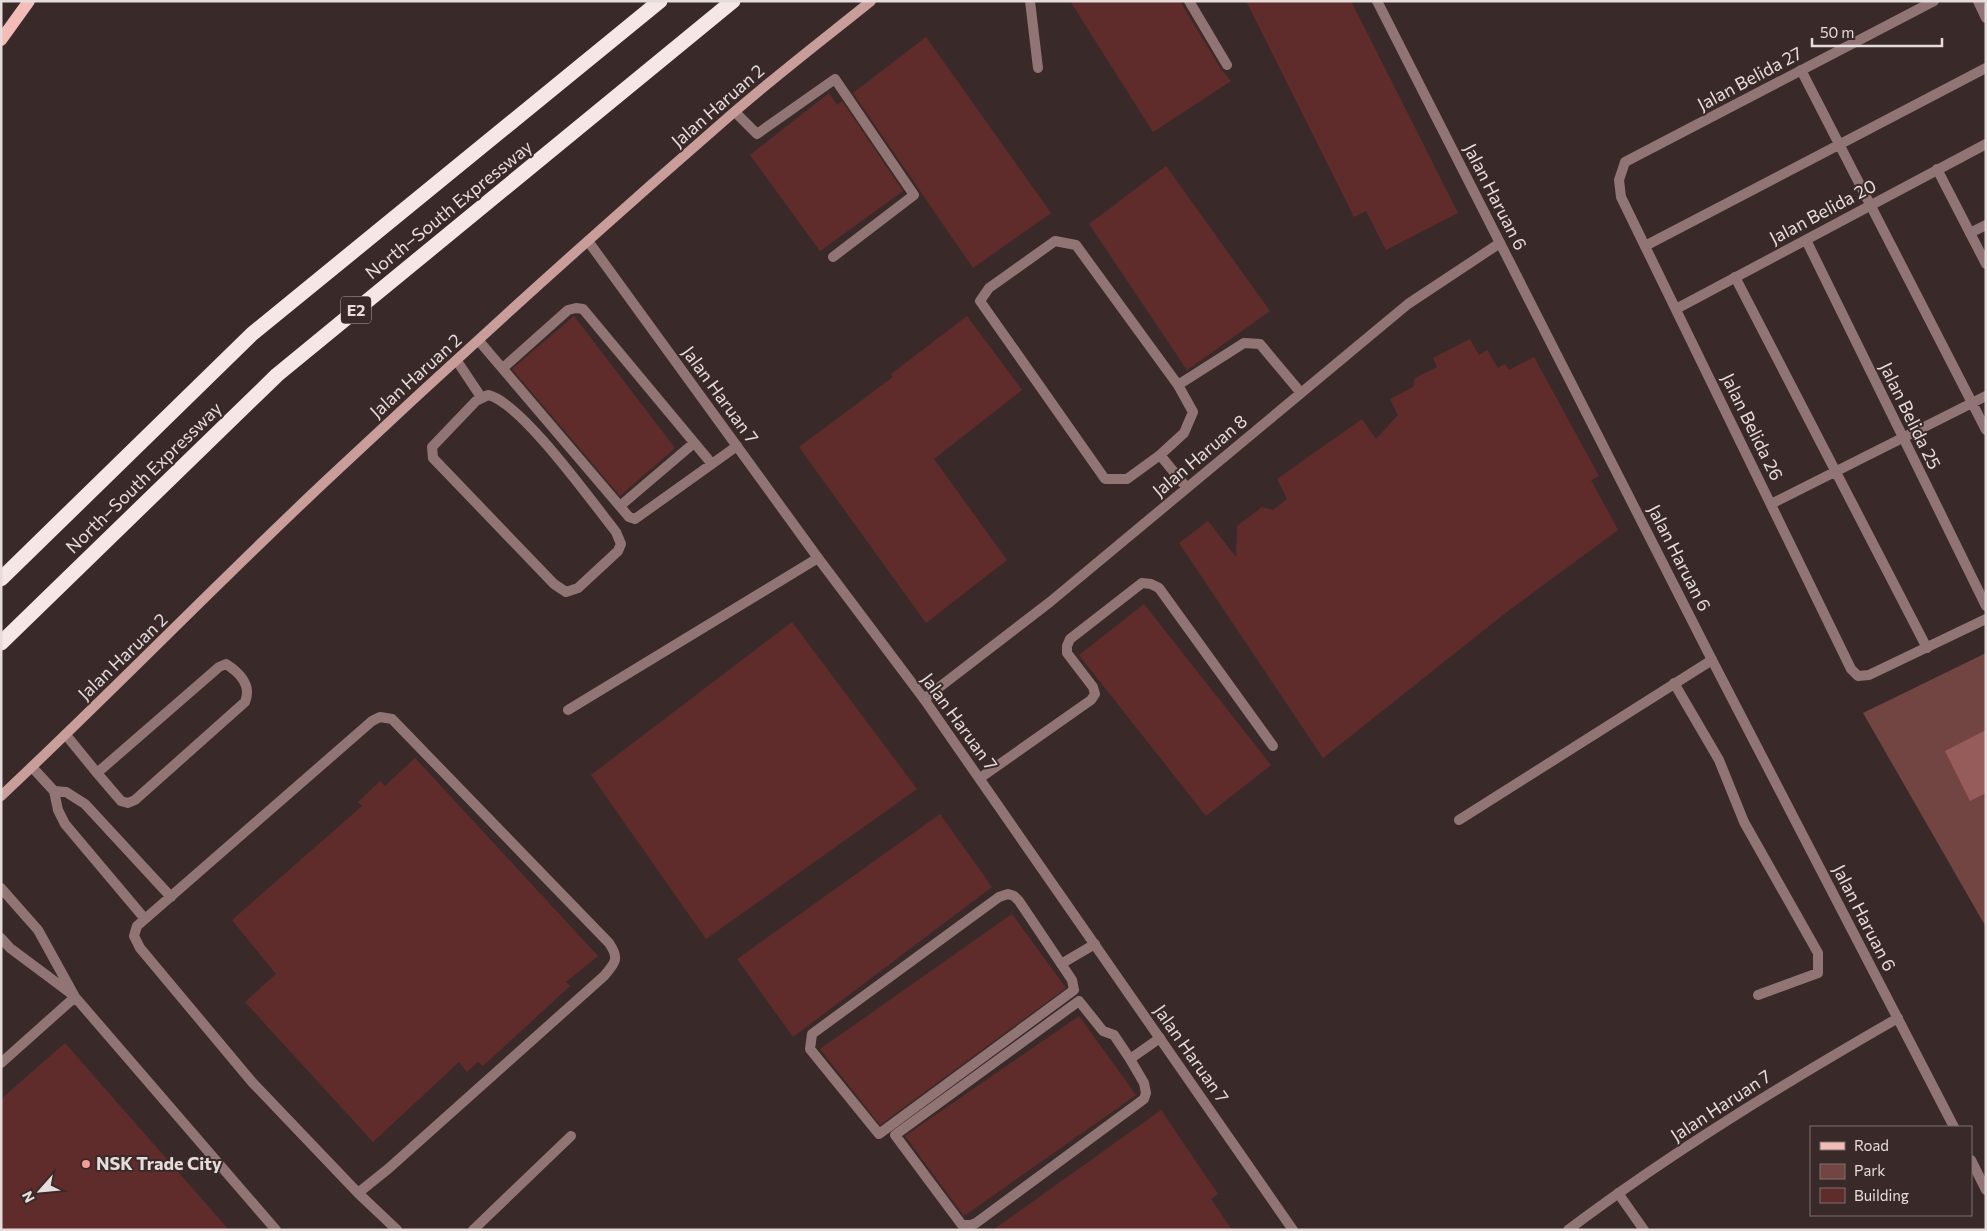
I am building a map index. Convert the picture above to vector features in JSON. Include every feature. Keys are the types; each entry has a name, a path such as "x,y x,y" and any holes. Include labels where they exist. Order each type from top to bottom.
{"highway":[{"name":"North–South Expressway","path":"1,580 252,334 660,1"},
{"name":"North–South Expressway","path":"1,643 277,375 733,1"}],"main road":[{"path":"1,40 29,1"},
{"name":"Jalan Haruan 2","path":"1,796 66,735 327,479 588,241 735,112 871,1"}],"street":[{"path":"1030,1 1038,68"},
{"path":"1188,1 1227,64"},
{"name":"Jalan Haruan 6","path":"1377,1 1712,660 1953,1126"},
{"name":"Jalan Belida 27","path":"1619,180 1625,162 1934,1"},
{"path":"1978,1 1986,18"},
{"path":"1645,246 1986,68"},
{"path":"1801,70 1986,430"},
{"path":"735,112 757,134 836,79 914,195 833,257"},
{"name":"Jalan Belida 20","path":"1676,309 1986,144"},
{"path":"1937,170 1986,264"},
{"name":"Jalan Belida 26","path":"1619,180 1621,197 1851,669 1858,676 1869,675 1927,648"},
{"path":"1970,233 1986,225"},
{"name":"Jalan Belida 25","path":"1806,240 1986,606"},
{"name":"Jalan Haruan 7","path":"588,241 818,558 924,699 1293,1230"},
{"path":"1055,241 1076,245 1178,385 1193,412 1184,433 1160,455 1127,479 1106,479 980,301 990,288 1055,241"},
{"name":"Jalan Haruan 8","path":"924,699 1050,602 1408,304 1500,243"},
{"path":"1735,277 1927,648 1986,619"},
{"path":"502,368 568,310 583,308 712,464"},
{"path":"479,341 629,518 635,519 737,446"},
{"path":"1178,385 1244,343 1260,344 1302,393"},
{"path":"457,361 481,397"},
{"path":"495,396 528,422 616,532 621,544 618,552 578,588 566,592 554,584 433,458 432,447 481,397 495,396"},
{"path":"1771,504 1986,396"},
{"path":"620,506 694,443"},
{"path":"1160,455 1187,488"},
{"path":"568,710 818,558"},
{"path":"980,778 1092,700 1095,694 1093,687 1067,653 1066,646 1070,639 1142,583 1151,584 1159,588 1272,746"},
{"path":"1459,820 1712,660"},
{"path":"66,735 97,773 121,801 128,802 135,800 245,702 248,694 247,685 226,664 218,667 97,773"},
{"path":"1674,683 1719,760 1744,822 1818,953 1818,973 1758,995"},
{"path":"358,1193 388,1169 604,976 614,964 614,951 609,943 392,720 386,717 380,717 372,721 137,926 134,936 140,948 252,1082 358,1193 397,1230"},
{"path":"32,767 54,791 58,810 64,824 145,919"},
{"path":"54,791 66,792 85,804 171,896"},
{"path":"1,888 38,930 76,997 276,1230"},
{"path":"1008,894 1014,896 1019,901 1061,964 1072,980 1074,990 879,1134 810,1049 812,1034 818,1029 999,896 1008,894"},
{"path":"1,938 10,948 76,997"},
{"path":"1061,964 1095,944"},
{"path":"1,1064 76,997"},
{"path":"1079,1001 1103,1031 1114,1035 1130,1059 1144,1083 1146,1093 1141,1103 971,1225 960,1223 895,1135 1079,1001"},
{"name":"Jalan Haruan 7","path":"1568,1230 1618,1193 1784,1084 1898,1018"},
{"path":"1130,1059 1160,1038"},
{"path":"473,1230 571,1136"},
{"path":"1972,1162 1986,1190"},
{"path":"1618,1193 1644,1230"}],"green space":[{"path":"1986,653 1986,927 1863,713"}],"shaded area":[{"path":"1986,730 1986,793 1970,801 1945,751"}],"building":[{"path":"1070,1 1180,1 1221,69 1231,81 1153,132"},
{"path":"1246,1 1351,1 1458,213 1386,250 1366,211 1354,217"},
{"path":"926,37 1051,213 973,268 853,93"},
{"path":"829,93 837,105 842,101 903,191 820,251 750,155"},
{"path":"1166,166 1270,311 1187,370 1089,224"},
{"path":"574,316 675,448 620,496 512,369"},
{"path":"967,316 1022,390 934,459 1007,560 926,623 799,447 893,377 891,374"},
{"path":"1470,339 1479,355 1487,350 1498,368 1505,364 1509,370 1534,357 1599,476 1591,480 1618,530 1508,611 1323,758 1179,543 1208,521 1236,557 1237,526 1262,507 1273,510 1287,499 1277,479 1362,419 1376,439 1398,415 1390,399 1413,387 1415,378 1437,367 1433,358"},
{"path":"1144,604 1271,765 1206,816 1079,655"},
{"path":"792,622 917,789 706,939 591,775"},
{"path":"415,758 598,956 566,982 570,986 483,1066 478,1062 467,1072 459,1062 373,1142 245,1002 276,974 232,920 362,806 358,802 380,781 385,786"},
{"path":"940,814 992,887 793,1037 737,959"},
{"path":"1012,914 1066,988 880,1125 820,1049"},
{"path":"1079,1016 1136,1095 964,1216 905,1136"},
{"name":"NSK Trade City","path":"65,1043 229,1230 1,1230 1,1099"},
{"path":"1161,1110 1218,1194 1211,1199 1232,1230 993,1230"}],"place":[{"name":"NSK Trade City","path":"86,1164"}]}
